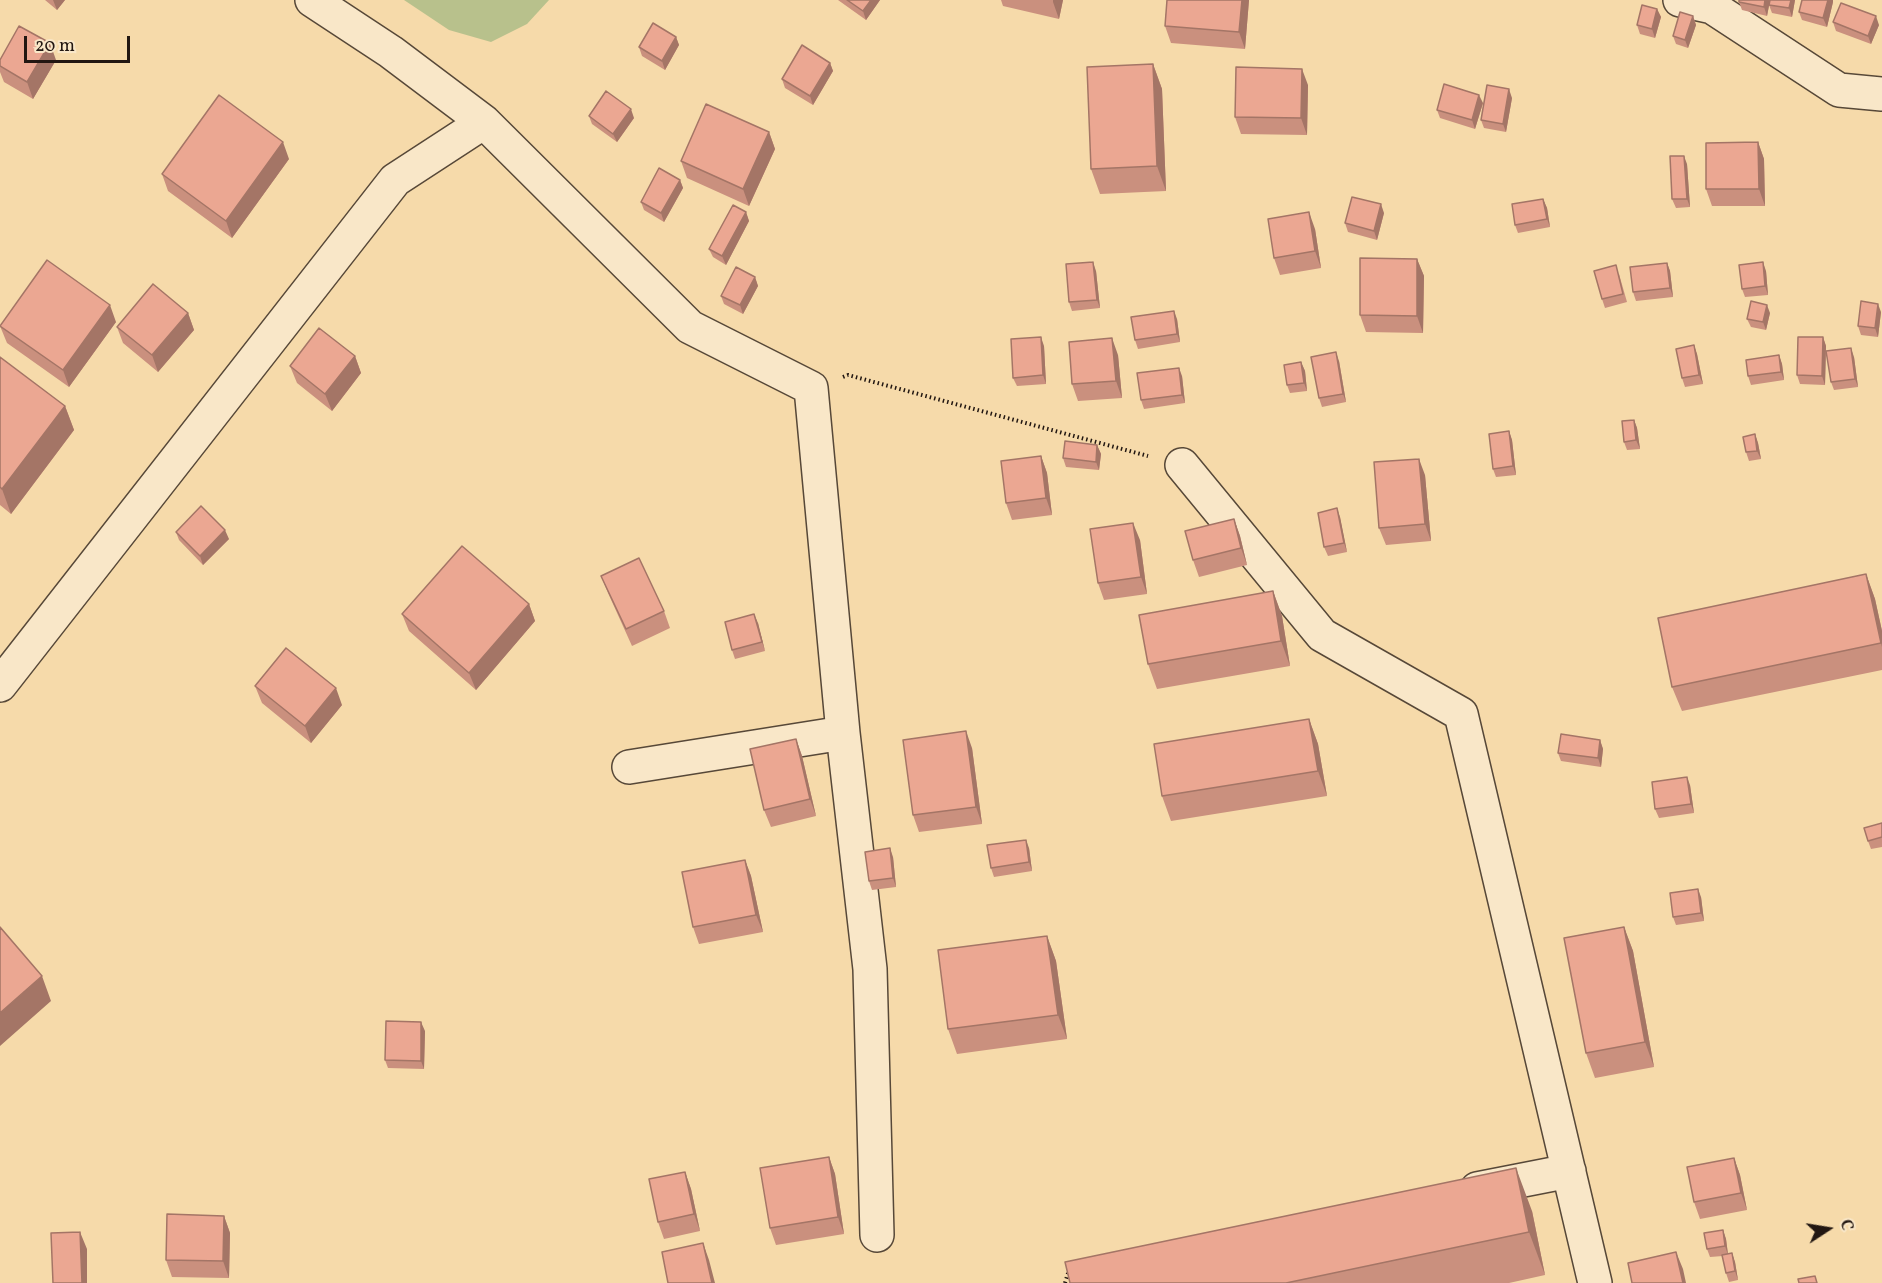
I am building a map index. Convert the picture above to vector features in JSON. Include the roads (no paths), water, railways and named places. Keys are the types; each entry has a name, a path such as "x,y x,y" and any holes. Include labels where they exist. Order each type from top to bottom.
{"street":[{"path":"312,0 391,52 484,122 690,327 811,388 843,733 870,969 877,1235"},
{"path":"1680,0 1712,7 1839,90 1882,94"},
{"path":"0,685 395,180 484,122"},
{"path":"1182,465 1322,635 1461,714 1595,1283"},
{"path":"629,766 843,733"},
{"path":"1453,1194 1569,1171"}]}
